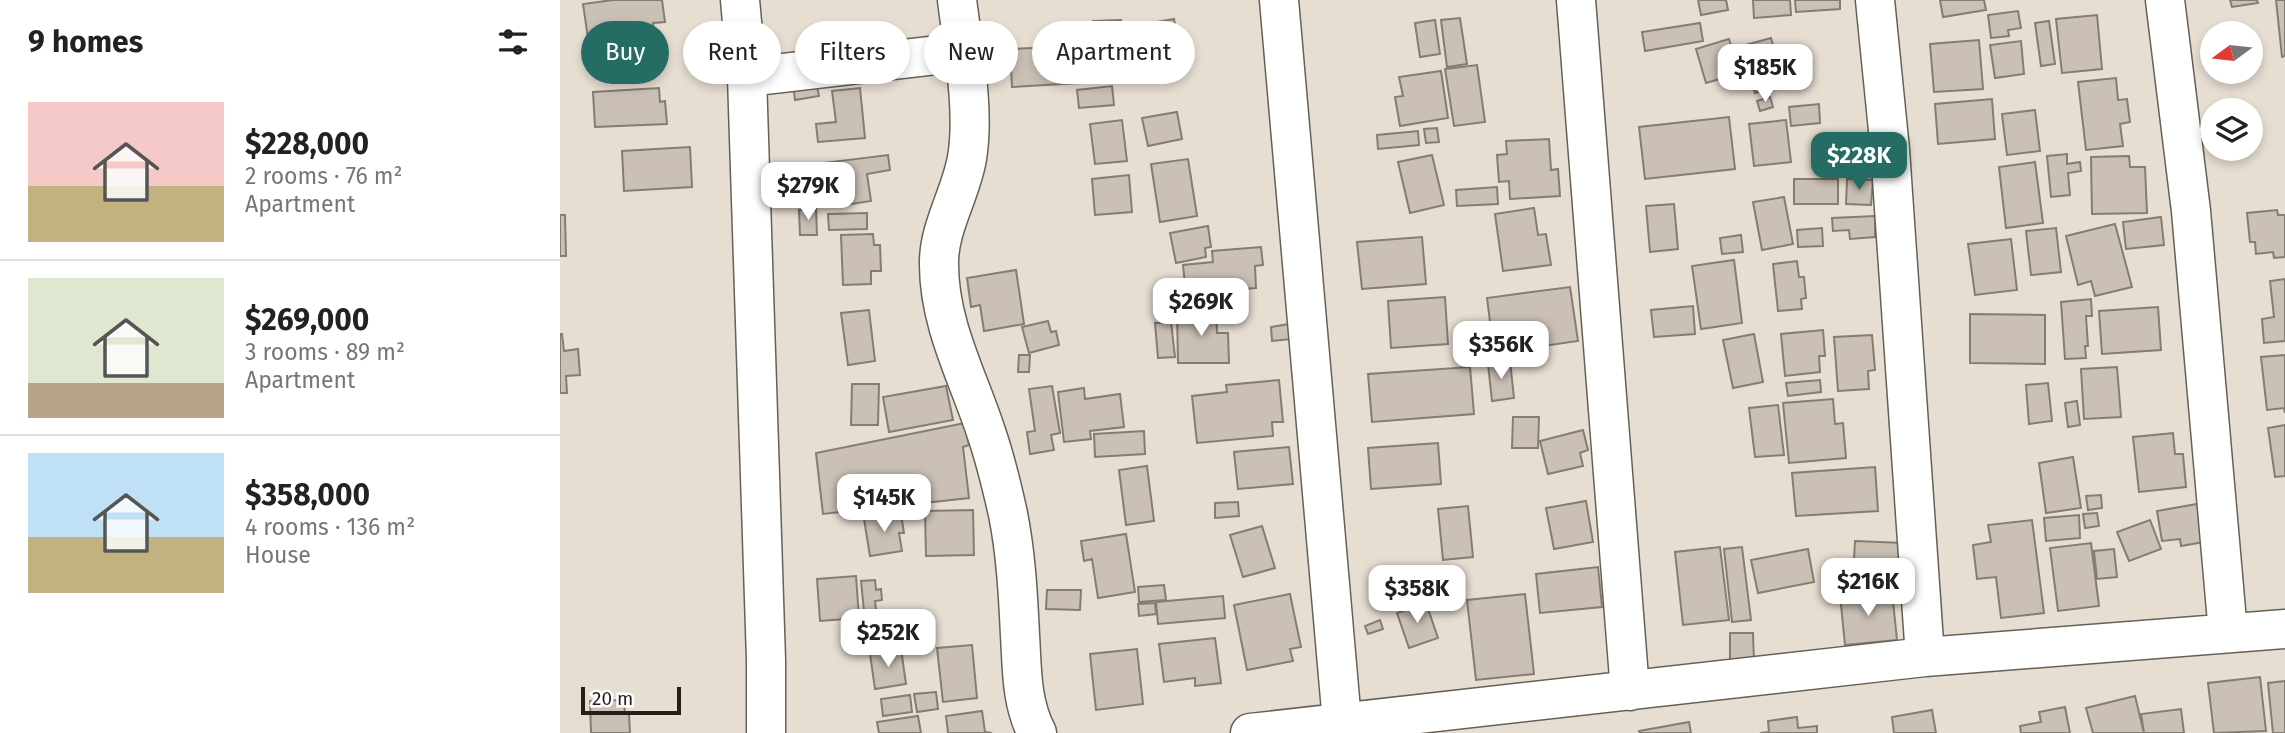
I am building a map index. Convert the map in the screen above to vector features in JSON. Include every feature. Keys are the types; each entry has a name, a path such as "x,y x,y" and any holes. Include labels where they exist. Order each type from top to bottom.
{"street":[{"path":"740,0 742,21"},
{"path":"957,0 959,21"},
{"path":"1279,0 1342,722"},
{"path":"1576,0 1630,691"},
{"path":"1874,0 1890,149 1925,657"},
{"path":"2165,0 2191,211 2228,632"},
{"path":"781,73 924,57"},
{"path":"747,84 766,647 765,733"},
{"path":"966,84 968,157 944,233 939,262 940,296 949,330 987,435 1007,513 1016,566 1023,684 1029,717 1037,733"},
{"path":"1250,733 1925,657 2285,629"}],"building":[{"path":"613,0 662,0 665,21 585,21 583,4"},
{"path":"1698,0 1726,0 1728,10 1701,15"},
{"path":"1753,0 1790,0 1791,15 1754,18"},
{"path":"1795,0 1840,0 1840,9 1796,12"},
{"path":"1940,0 1984,0 1986,10 1943,17"},
{"path":"2230,0 2257,0 2258,3 2232,7"},
{"path":"2276,0 2285,0 2285,56 2282,57"},
{"path":"2018,11 2021,28 2008,30 2009,36 1991,38 1988,15"},
{"path":"2097,15 2102,69 2062,73 2056,19"},
{"path":"1460,18 1467,64 1447,67 1441,20"},
{"path":"1435,20 1440,54 1420,57 1415,23"},
{"path":"2049,21 2055,64 2041,66 2035,23"},
{"path":"1700,23 1703,41 1645,51 1642,32"},
{"path":"1771,38 1784,85 1755,93 1742,46"},
{"path":"1729,39 1740,73 1706,83 1696,49"},
{"path":"1979,40 1983,89 1934,92 1930,44"},
{"path":"2021,41 2024,74 1995,78 1990,45"},
{"path":"1032,48 1032,84 1062,84 1012,87 1012,84 1018,84 1018,49"},
{"path":"1477,65 1485,122 1454,126 1445,69"},
{"path":"1441,71 1448,118 1400,126 1395,97 1403,96 1399,77"},
{"path":"2116,78 2118,100 2127,99 2130,122 2120,124 2123,146 2086,150 2078,82"},
{"path":"793,84 817,84 819,96 795,100"},
{"path":"1112,86 1114,105 1079,108 1077,90"},
{"path":"659,88 660,102 665,101 667,124 595,127 593,92"},
{"path":"860,88 865,138 818,142 816,124 836,122 832,91"},
{"path":"1770,97 1773,107 1760,111 1757,101"},
{"path":"1992,99 1995,139 1938,144 1935,104"},
{"path":"1819,104 1820,123 1791,126 1789,107"},
{"path":"2035,110 2040,151 2007,155 2002,114"},
{"path":"1177,112 1182,139 1148,146 1142,118"},
{"path":"1729,117 1735,169 1645,179 1639,127"},
{"path":"1122,120 1127,161 1095,164 1090,124"},
{"path":"1786,120 1791,162 1754,166 1749,124"},
{"path":"1437,128 1439,142 1426,143 1424,129"},
{"path":"1418,131 1419,145 1378,149 1377,135"},
{"path":"1549,139 1551,170 1558,169 1560,196 1510,199 1509,181 1499,182 1497,155 1507,154 1506,141"},
{"path":"690,147 692,187 624,191 622,151"},
{"path":"2067,154 2067,164 2080,162 2081,171 2068,173 2070,195 2051,197 2047,156"},
{"path":"888,155 890,170 867,174 871,201 838,206 836,190 819,192 815,164"},
{"path":"1432,155 1444,205 1410,213 1398,162"},
{"path":"2129,156 2130,167 2145,167 2147,213 2092,214 2091,157"},
{"path":"1188,159 1197,216 1160,222 1151,164"},
{"path":"2035,162 2043,223 2006,228 1999,167"},
{"path":"1129,175 1132,212 1095,215 1092,179"},
{"path":"1794,179 1838,179 1838,204 1794,204"},
{"path":"1847,179 1873,180 1871,205 1846,204"},
{"path":"1497,187 1498,204 1457,206 1456,190"},
{"path":"1784,197 1793,244 1762,250 1753,202"},
{"path":"1674,204 1678,249 1650,252 1646,206"},
{"path":"1534,208 1538,235 1546,234 1551,265 1503,271 1495,214"},
{"path":"816,209 817,235 800,235 799,210"},
{"path":"2277,210 2278,215 2285,215 2285,257 2274,258 2273,252 2256,254 2255,242 2250,242 2247,213"},
{"path":"867,213 867,229 829,230 828,214"},
{"path":"560,215 565,215 566,256 560,256"},
{"path":"1875,216 1875,237 1850,239 1849,230 1833,231 1832,218"},
{"path":"2161,217 2164,245 2126,249 2123,222"},
{"path":"2115,224 2132,287 2095,296 2091,281 2078,285 2066,236"},
{"path":"1208,226 1211,247 1205,248 1206,257 1176,263 1170,233"},
{"path":"1822,228 1823,246 1798,247 1797,230"},
{"path":"2056,228 2061,272 2031,275 2026,231"},
{"path":"873,234 874,245 880,245 881,271 871,271 871,284 843,285 841,235"},
{"path":"1741,235 1743,252 1722,254 1720,238"},
{"path":"1422,237 1426,284 1362,289 1357,242"},
{"path":"2011,239 2017,290 1975,295 1968,244"},
{"path":"1261,247 1263,265 1255,266 1256,288 1186,294 1183,265 1213,262 1212,251"},
{"path":"1734,260 1742,323 1701,329 1692,266"},
{"path":"1797,261 1799,277 1804,277 1806,298 1801,299 1802,309 1778,311 1773,264"},
{"path":"1016,270 1024,324 984,331 980,305 971,307 967,278"},
{"path":"2285,279 2285,341 2264,343 2262,319 2274,317 2270,281"},
{"path":"1570,287 1578,341 1494,353 1487,298"},
{"path":"1445,297 1448,344 1391,348 1388,301"},
{"path":"2091,299 2092,316 2086,316 2086,358 2065,359 2061,302"},
{"path":"1693,306 1695,334 1654,337 1651,310"},
{"path":"2158,307 2161,350 2102,354 2099,311"},
{"path":"1216,309 1217,333 1228,333 1229,363 1178,363 1177,310"},
{"path":"869,310 875,361 848,365 841,313"},
{"path":"1970,314 2045,315 2045,364 1970,363"},
{"path":"1048,321 1051,332 1056,331 1059,345 1029,353 1022,327"},
{"path":"1171,322 1175,357 1158,358 1155,323"},
{"path":"1289,324 1291,339 1272,341 1271,327"},
{"path":"1823,330 1825,356 1819,356 1820,372 1785,376 1781,334"},
{"path":"560,334 564,351 578,349 580,375 566,376 567,393 560,393"},
{"path":"1754,334 1763,382 1733,388 1723,340"},
{"path":"1872,335 1875,370 1868,371 1869,389 1838,391 1834,337"},
{"path":"1019,355 1030,355 1029,372 1018,372"},
{"path":"2285,355 2285,413 2284,408 2267,410 2261,357"},
{"path":"1510,361 1514,398 1492,401 1488,364"},
{"path":"1470,367 1474,414 1372,422 1368,374"},
{"path":"2117,367 2121,417 2084,419 2081,369"},
{"path":"1279,380 1283,422 1272,422 1273,436 1197,443 1192,396 1227,392 1226,385"},
{"path":"1820,380 1821,392 1788,396 1786,383"},
{"path":"2048,383 2052,421 2029,424 2026,385"},
{"path":"852,384 879,384 878,425 851,425"},
{"path":"946,386 953,420 889,432 883,397"},
{"path":"1052,386 1060,433 1051,435 1054,450 1030,454 1027,432 1035,431 1029,389"},
{"path":"1084,388 1085,399 1120,394 1124,427 1090,431 1091,439 1064,442 1058,392"},
{"path":"1833,399 1835,424 1843,423 1846,458 1789,463 1783,403"},
{"path":"2077,401 2080,425 2068,427 2065,403"},
{"path":"1778,405 1784,455 1755,457 1749,408"},
{"path":"1513,417 1539,417 1538,448 1512,448"},
{"path":"965,423 969,445 963,447 969,498 823,514 816,453"},
{"path":"2285,425 2285,476 2275,477 2268,428"},
{"path":"1583,430 1588,450 1580,453 1583,466 1548,474 1540,441"},
{"path":"1144,431 1145,454 1095,457 1094,434"},
{"path":"2173,433 2175,454 2183,454 2186,487 2139,492 2133,437"},
{"path":"1438,443 1441,484 1371,489 1368,448"},
{"path":"1289,447 1293,484 1238,489 1234,452"},
{"path":"2073,457 2081,508 2046,513 2039,463"},
{"path":"1147,466 1154,521 1126,525 1119,470"},
{"path":"1875,467 1878,511 1796,516 1792,473"},
{"path":"2101,495 2102,508 2088,510 2086,496"},
{"path":"1586,501 1593,542 1554,549 1546,508"},
{"path":"1238,502 1239,516 1215,518 1215,503"},
{"path":"2197,504 2204,542 2181,546 2180,539 2162,541 2157,511"},
{"path":"1468,506 1473,557 1443,560 1438,509"},
{"path":"973,510 974,555 926,556 925,511"},
{"path":"2097,513 2099,526 2085,528 2083,514"},
{"path":"901,514 904,533 899,533 902,551 870,556 864,519"},
{"path":"2079,515 2080,538 2046,541 2044,518"},
{"path":"2032,520 2044,613 2001,618 1996,577 1977,579 1973,545 1991,542 1988,525"},
{"path":"2150,520 2161,549 2129,561 2117,532"},
{"path":"1262,526 1275,568 1243,577 1230,535"},
{"path":"1126,534 1135,592 1098,598 1092,559 1084,561 1081,541"},
{"path":"1855,541 1903,543 1902,579 1853,578"},
{"path":"2091,543 2099,606 2058,611 2050,548"},
{"path":"1720,547 1729,620 1683,625 1675,552"},
{"path":"1742,547 1751,620 1732,622 1724,549"},
{"path":"1808,549 1814,582 1758,593 1751,560"},
{"path":"2114,549 2117,577 2097,579 2094,551"},
{"path":"1598,567 1602,607 1540,613 1536,574"},
{"path":"856,576 859,618 820,621 817,579"},
{"path":"875,580 876,590 881,589 882,600 875,601 876,610 864,611 861,581"},
{"path":"1164,585 1166,600 1139,602 1138,587"},
{"path":"1047,590 1081,590 1080,610 1046,609"},
{"path":"1892,591 1897,640 1845,645 1840,595"},
{"path":"1290,594 1301,647 1290,649 1293,661 1247,670 1234,605"},
{"path":"1525,594 1534,674 1476,680 1467,600"},
{"path":"1223,596 1225,618 1158,624 1156,602"},
{"path":"1155,603 1156,614 1139,616 1138,604"},
{"path":"1426,603 1438,638 1409,648 1397,613"},
{"path":"1380,620 1383,629 1368,634 1365,626"},
{"path":"1730,633 1753,633 1754,663 1730,664"},
{"path":"1215,638 1221,683 1195,686 1195,678 1164,682 1159,644"},
{"path":"972,645 977,698 943,702 937,648"},
{"path":"901,649 906,684 875,689 870,654"},
{"path":"1137,649 1143,704 1096,710 1090,654"},
{"path":"2260,677 2266,731 2214,733 2208,683"},
{"path":"2285,681 2285,733 2273,733 2268,683"},
{"path":"936,692 938,709 917,712 914,694"},
{"path":"910,695 912,712 883,716 881,699"},
{"path":"2135,696 2144,733 2093,733 2086,708"},
{"path":"624,700 625,714 629,714 630,733 591,733 590,701"},
{"path":"2065,707 2070,733 2021,733 2020,726 2041,722 2039,712"},
{"path":"2181,709 2184,733 2144,733 2141,714"},
{"path":"1932,710 1936,733 1894,733 1892,717"},
{"path":"982,711 985,732 992,733 948,733 946,716"},
{"path":"918,716 921,733 879,733 877,722"},
{"path":"1797,717 1798,728 1817,726 1817,733 1760,733 1769,732 1768,721"},
{"path":"1689,722 1691,733 1639,731"}]}
